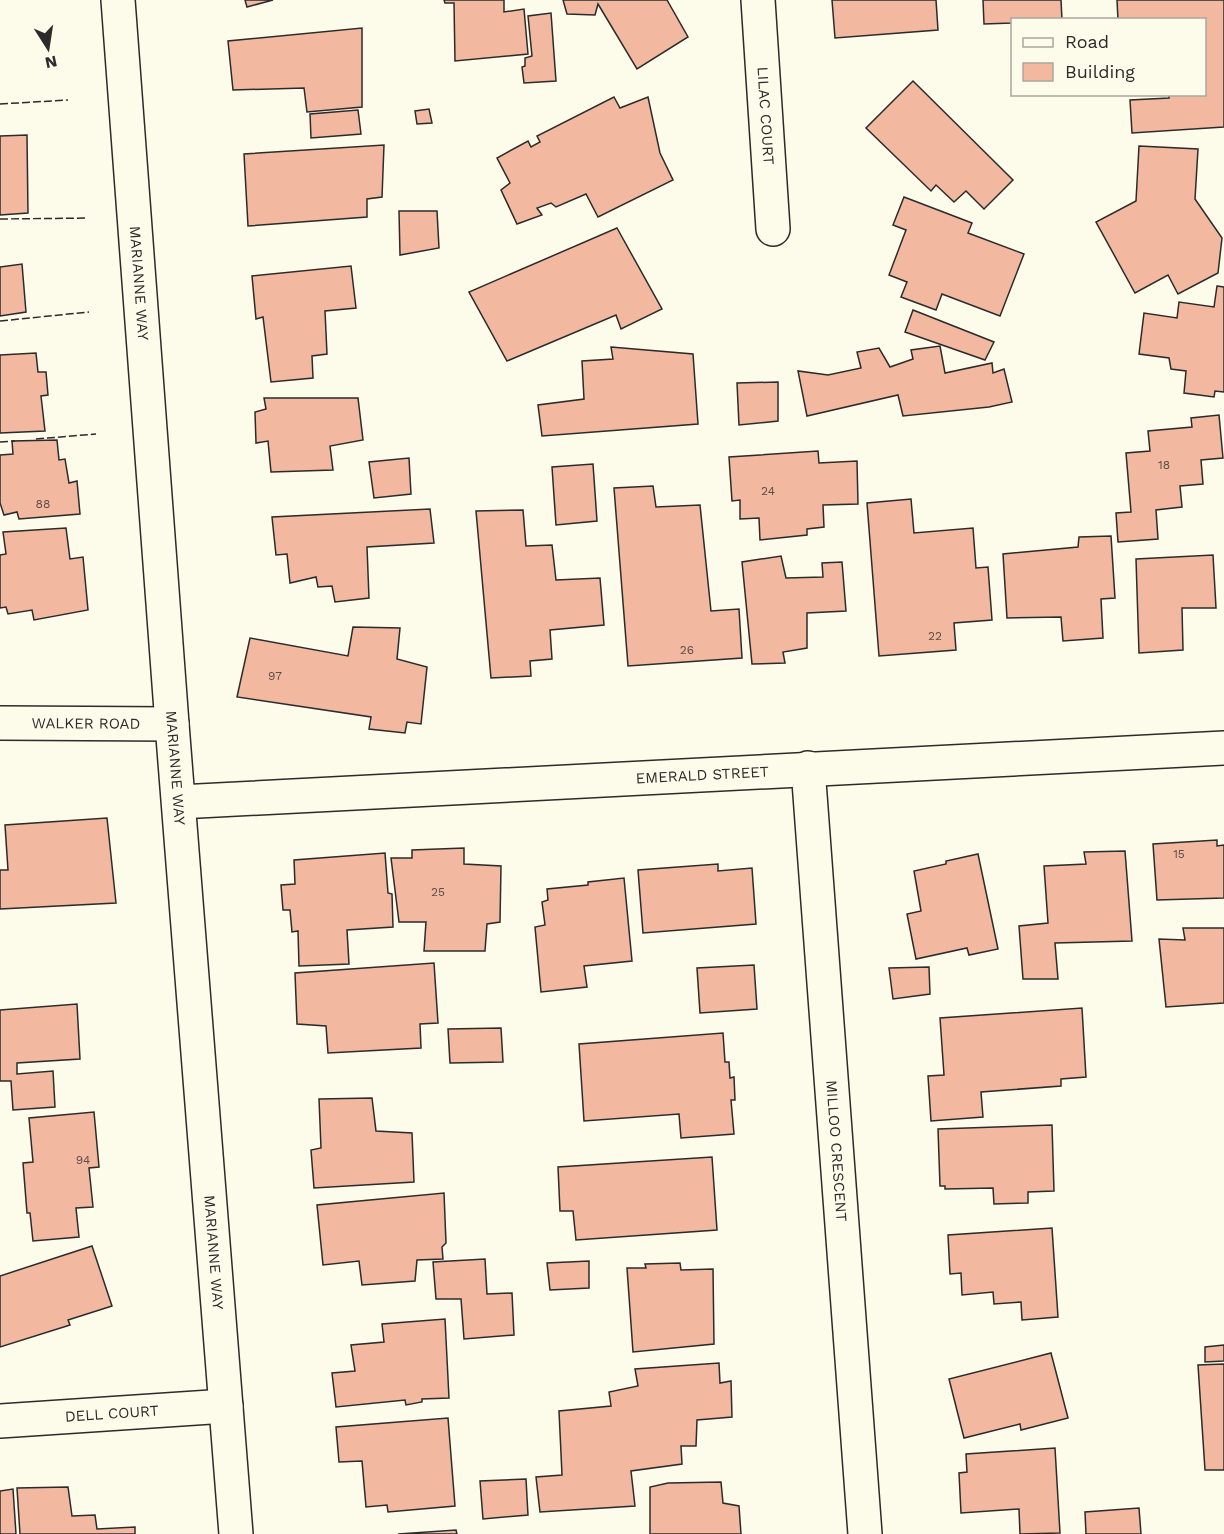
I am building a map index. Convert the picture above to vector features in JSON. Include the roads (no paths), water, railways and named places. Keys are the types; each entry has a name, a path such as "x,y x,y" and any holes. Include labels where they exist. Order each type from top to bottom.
{"street":[{"name":"MARIANNE WAY","path":"118,0 236,1534"},
{"name":"LILAC COURT","path":"758,0 773,229"},
{"name":"WALKER ROAD","path":"0,723 172,724"},
{"name":"EMERALD STREET","path":"179,802 1224,748"},
{"name":"MILLOO CRESCENT","path":"808,768 865,1534"},
{"name":"DELL COURT","path":"0,1421 226,1406"}]}
